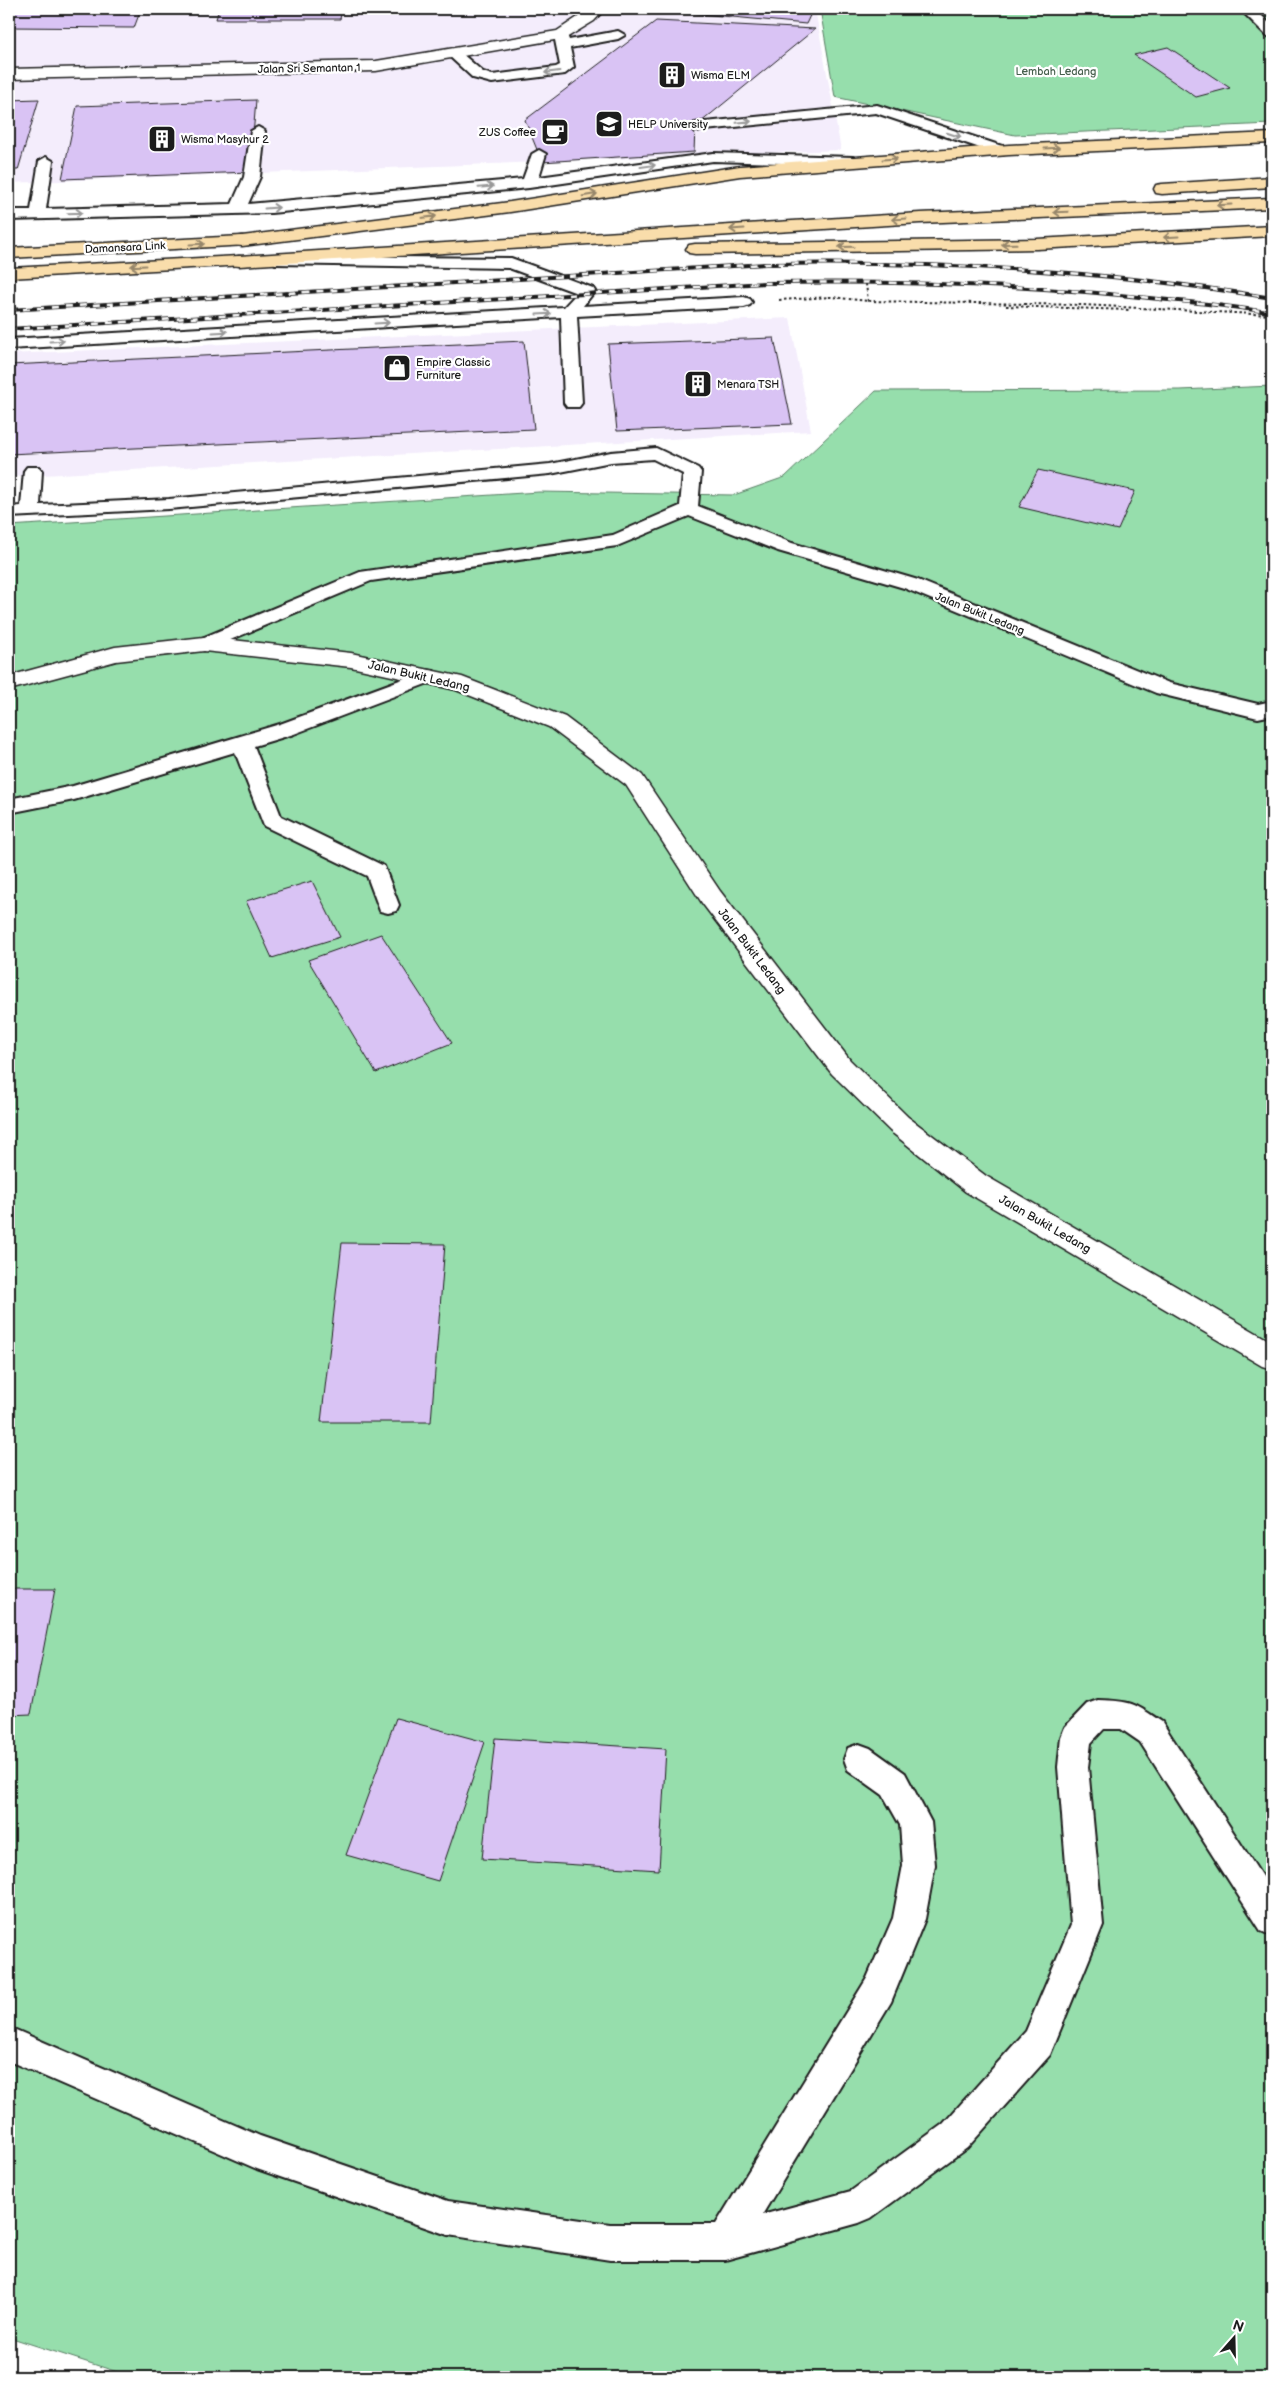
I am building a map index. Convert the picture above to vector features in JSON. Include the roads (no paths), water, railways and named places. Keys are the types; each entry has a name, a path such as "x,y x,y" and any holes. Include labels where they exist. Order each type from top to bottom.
{"main road":[{"path":"242,241 510,207 740,171 1003,151 1272,138"},
{"path":"1148,190 1272,182"},
{"path":"766,211 1001,198"},
{"path":"239,261 920,218 1272,203"},
{"path":"242,241 479,228"},
{"path":"239,261 569,251 1037,244 1272,231"},
{"name":"Damansara Link","path":"9,253 242,241"},
{"name":"Damansara Link","path":"9,273 239,261"}],"street":[{"name":"Jalan Sri Semantan 1","path":"9,74 376,66 562,41 598,9"},
{"name":"Jalan Bukit Ledang","path":"9,683 115,654 204,644 351,660 427,676 462,684 557,722 634,780 711,897 842,1067 899,1124 976,1184 1272,1357"}],"lane":[{"path":"1247,9 1272,33"},
{"path":"455,55 478,75 492,79 564,69 567,67 562,41 618,35"},
{"path":"695,127 877,109 1003,151"},
{"path":"238,209 252,177 258,131"},
{"path":"529,183 539,154"},
{"path":"9,215 271,208 529,183 713,157 866,161"},
{"path":"38,214 46,160"},
{"path":"239,261 511,262 587,292 569,312 573,403"},
{"path":"9,344 744,302"},
{"path":"9,512 169,504 531,471 611,457 654,444 692,472 688,509"},
{"path":"30,511 33,471"},
{"name":"Jalan Bukit Ledang","path":"204,644 368,576 617,540 688,509 785,547 911,584 1163,688 1258,712 1272,708"},
{"path":"9,806 74,793 288,729 427,676"},
{"path":"242,743 272,821 376,871 388,905"},
{"path":"9,2044 257,2152 448,2218 610,2242 724,2242 859,2206 955,2136 1038,2043 1086,1924 1073,1767 1076,1737 1098,1714 1126,1715 1151,1732 1272,1920"},
{"path":"724,2242 879,1990 910,1919 919,1865 915,1822 894,1784 859,1759"}],"railway":[{"path":"9,310 766,264 830,263 1020,269 1146,280 1272,298"},
{"path":"9,329 765,283 913,283 1012,287 1110,294 1244,308 1272,313"}],"place":[{"name":"Wisma ELM","path":"672,75"},
{"name":"HELP University","path":"609,124"},
{"name":"ZUS Coffee","path":"555,132"},
{"name":"Wisma Masyhur 2","path":"162,139"},
{"name":"Empire Classic Furniture","path":"397,368"},
{"name":"Menara TSH","path":"698,384"}],"park label":[{"name":"Lembah Ledang","path":"1056,71"}]}
